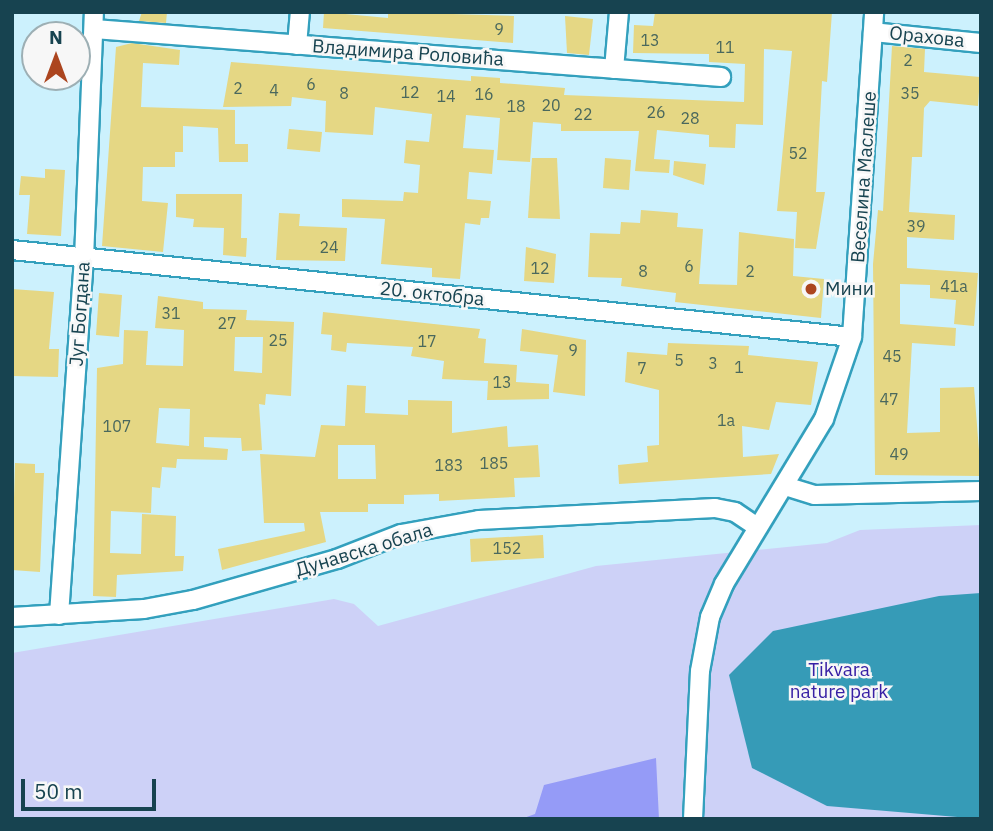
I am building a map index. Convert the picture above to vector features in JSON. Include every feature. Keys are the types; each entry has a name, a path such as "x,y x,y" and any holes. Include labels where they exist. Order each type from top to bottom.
{"street":[{"path":"298,45 300,12"},
{"path":"614,69 619,12"},
{"name":"Веселина Маслеше","path":"693,819 703,647 724,584 824,419 852,337 874,12"},
{"name":"Владимира Роловића","path":"94,21 298,45 722,77"},
{"name":"Југ Богдана","path":"59,615 84,259 94,21"},
{"name":"Орахова","path":"873,32 981,43"},
{"name":"20. октобра","path":"12,250 852,337"},
{"path":"785,486 815,495 981,491"},
{"name":"Дунавска обала","path":"12,617 59,615 193,600 337,559 401,534 479,520 715,508 735,512 757,527"}],"green space":[{"name":"Tikvara nature park","path":"981,525 981,819 12,819 12,653 334,599 354,604 378,626 596,566 827,543 860,530"}],"shaded area":[{"path":"981,593 981,819 827,806 752,768 729,675 773,631 939,596"},
{"path":"656,758 659,819 521,819 535,814 544,785"}],"building":[{"path":"142,12 167,12 166,23 139,21"},
{"path":"324,12 388,18 388,12 514,16 513,43 323,28"},
{"path":"655,12 832,12 827,82 822,81 816,192 825,192 816,249 795,248 797,212 777,211 792,51 764,49 763,125 736,124 735,148 709,147 709,135 657,130 654,159 670,160 669,173 635,171 639,131 561,131 561,124 533,122 530,162 497,160 500,118 466,115 463,148 494,150 492,174 469,172 467,199 491,201 489,218 481,218 480,225 465,223 460,279 432,277 432,268 381,264 385,219 342,217 342,199 403,201 404,192 418,193 420,165 404,163 406,140 429,142 432,114 375,107 373,135 325,132 326,101 292,97 291,106 223,107 231,62 471,81 471,76 500,78 500,83 565,88 564,95 744,102 745,64 709,62 709,54 633,53 634,25 653,26"},
{"path":"565,16 593,19 589,55 567,53"},
{"path":"132,43 180,50 179,65 143,63 141,107 235,110 235,144 248,144 248,162 219,162 218,128 183,126 183,152 175,152 175,167 143,167 142,201 168,203 163,252 102,246 116,47"},
{"path":"892,46 925,49 924,72 980,77 978,106 930,101 924,108 922,157 912,157 909,212 955,215 954,240 907,237 907,268 978,273 974,326 954,324 956,300 930,298 930,285 900,284 900,324 956,328 955,346 912,343 907,433 940,432 940,388 974,387 981,476 875,475 873,264 878,210 883,211"},
{"path":"289,129 322,132 320,152 287,149"},
{"path":"532,158 557,158 560,219 528,218"},
{"path":"605,158 631,160 629,190 603,188"},
{"path":"674,161 706,164 704,185 673,175"},
{"path":"45,169 65,170 61,236 27,234 30,195 19,195 21,176 45,178"},
{"path":"176,194 242,194 241,238 247,238 246,257 223,255 224,228 193,227 194,219 176,217"},
{"path":"641,210 678,213 677,227 703,229 699,284 737,285 739,232 794,239 793,276 824,279 821,318 675,302 676,293 621,286 622,278 588,277 590,233 620,234 621,222 640,223"},
{"path":"279,213 300,214 299,226 347,228 345,261 276,260"},
{"path":"526,247 556,254 554,283 524,281"},
{"path":"12,289 54,292 49,349 59,349 58,377 12,376"},
{"path":"99,293 122,295 119,337 96,335"},
{"path":"158,296 203,302 203,309 247,310 246,320 294,322 291,396 266,394 265,405 259,404 262,450 242,451 241,438 204,437 204,447 228,449 227,460 177,459 176,468 162,467 160,488 152,487 151,513 111,511 110,553 141,554 142,514 176,516 175,556 184,556 183,571 117,575 116,597 93,596 97,368 123,364 124,330 148,331 146,365 183,366 184,330 155,328","holes":["235,337 263,337 262,373 234,371","159,408 190,409 189,446 156,443"]},
{"path":"323,312 480,329 478,338 486,339 484,363 517,365 516,382 549,384 549,399 487,400 488,381 442,379 444,361 411,356 413,347 347,343 346,352 331,350 332,335 321,334"},
{"path":"522,329 586,340 585,396 553,392 558,355 520,351"},
{"path":"668,343 749,346 748,355 818,362 811,405 776,402 769,430 742,426 743,457 779,454 771,474 619,484 618,465 648,462 647,446 659,445 659,390 625,382 627,352 667,355"},
{"path":"347,385 366,386 365,413 408,415 408,400 452,401 452,433 507,426 508,447 538,445 540,477 514,478 515,497 439,501 439,494 404,495 404,504 368,504 368,512 320,512 326,542 222,570 218,549 305,531 304,523 264,523 260,454 315,457 321,425 345,426","holes":["338,445 375,445 376,479 338,479"]},
{"path":"15,463 35,464 35,473 44,473 40,572 12,570"},
{"path":"543,535 544,558 471,562 470,539"}],"place":[{"name":"Мини","path":"811,289"}]}
